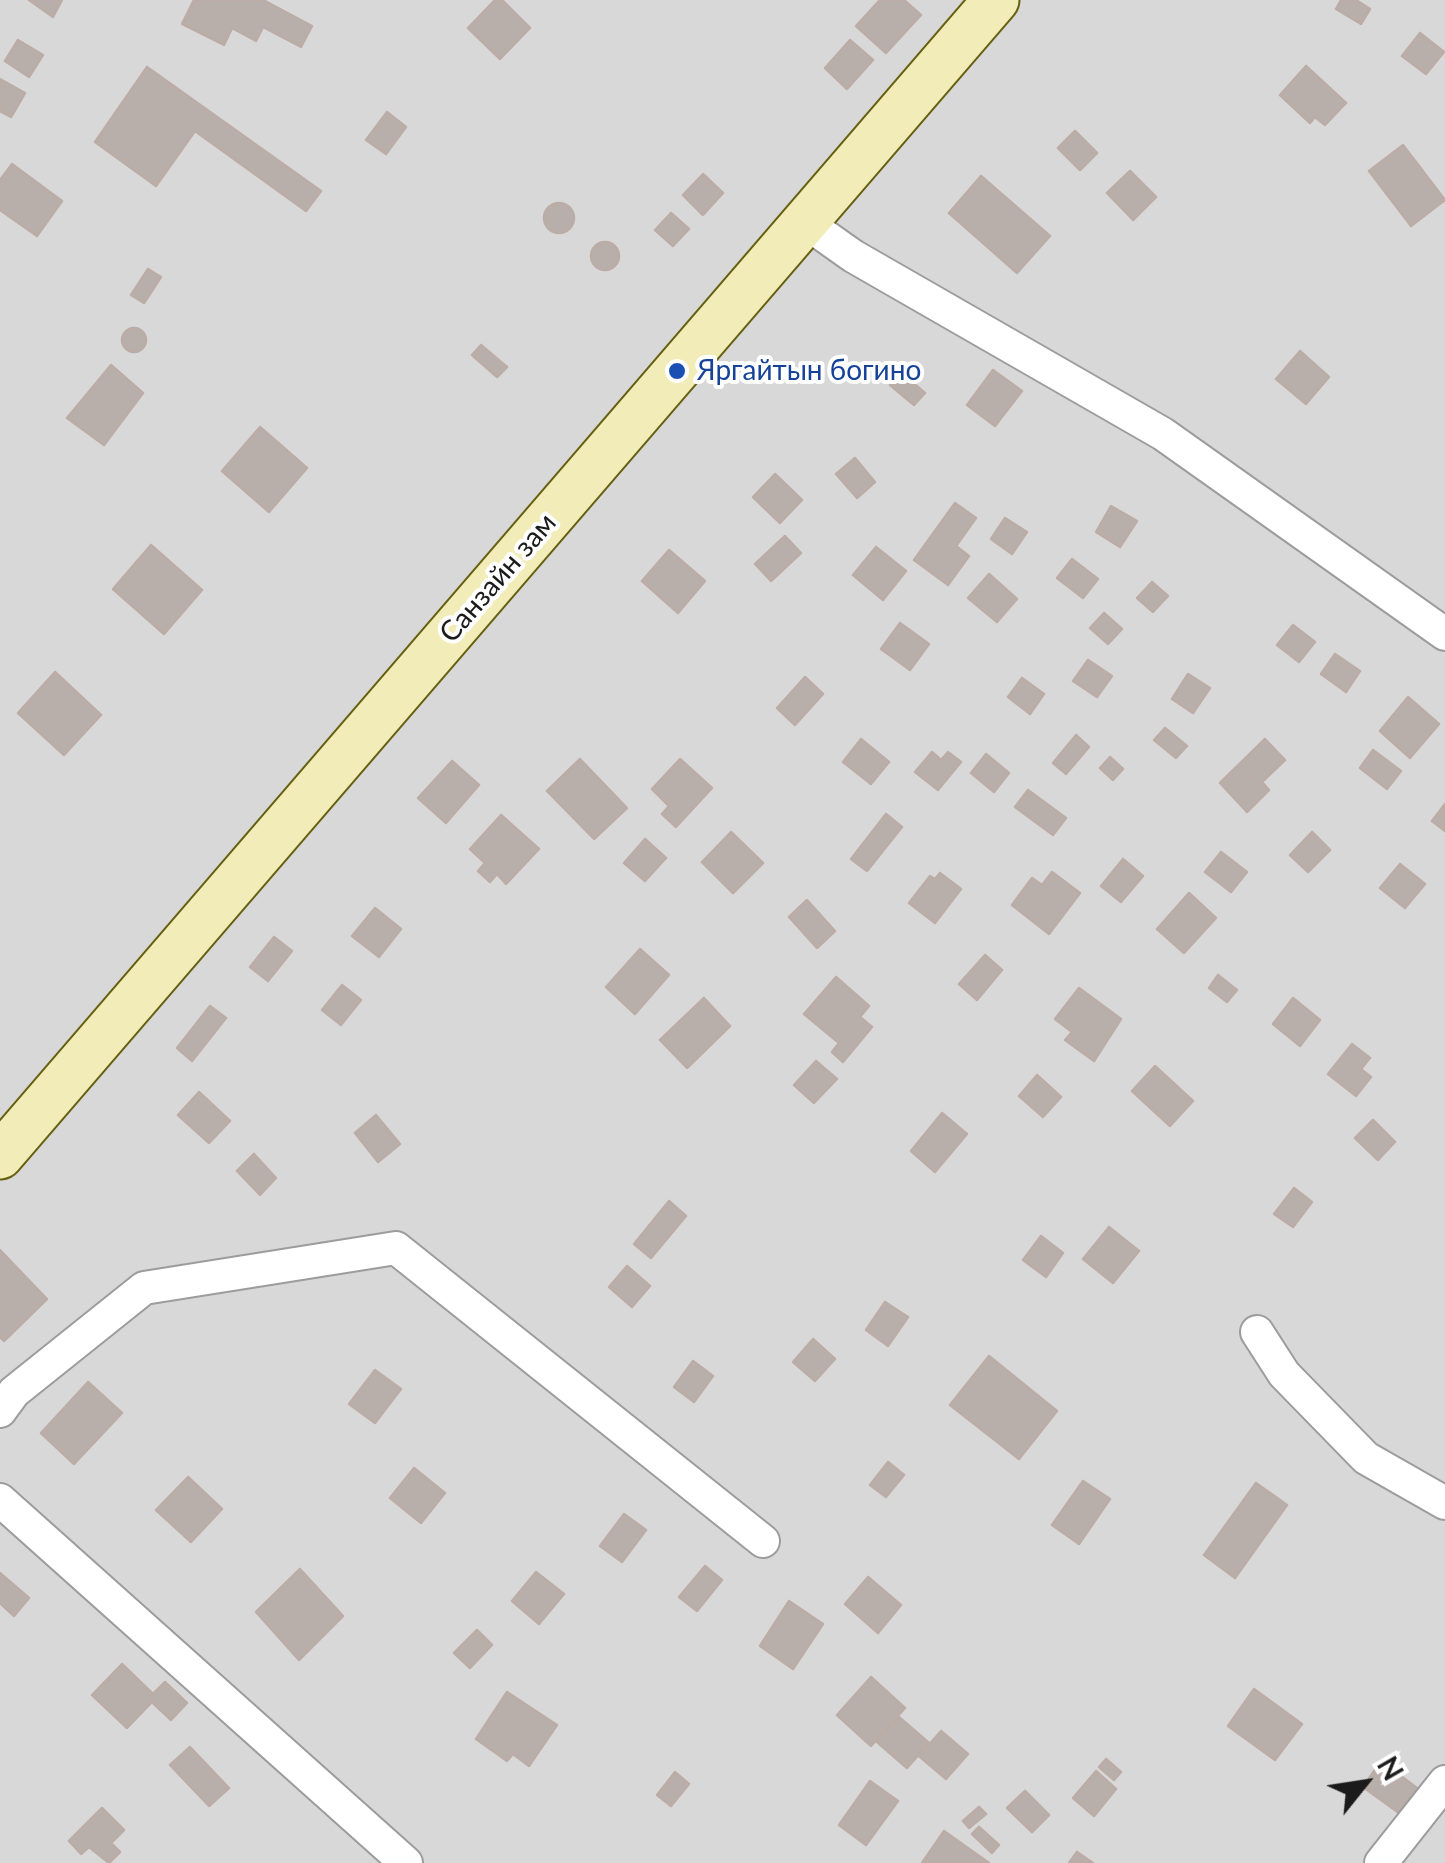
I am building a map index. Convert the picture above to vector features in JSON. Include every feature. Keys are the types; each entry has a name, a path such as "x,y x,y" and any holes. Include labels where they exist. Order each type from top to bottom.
{"main road":[{"name":"Санзайн зам","path":"0,1156 996,0"}],"street":[{"path":"805,222 853,256 1163,434 1445,634"},
{"path":"5,1394 144,1288 396,1248 762,1541"},
{"path":"1258,1332 1284,1374 1366,1458 1445,1503"},
{"path":"0,1500 406,1863"},
{"path":"1381,1863 1445,1782"}],"shaded area":[{"path":"0,0 1445,0 1445,1863 0,1863"}],"building":[{"path":"29,0 62,0 53,17"},
{"path":"194,0 263,0 312,26 301,47 263,27 256,41 232,28 224,45 182,24"},
{"path":"495,0 502,0 530,28 500,59 468,28"},
{"path":"880,0 904,0 921,15 886,53 856,26"},
{"path":"1341,0 1356,0 1370,9 1361,24 1336,9"},
{"path":"1420,33 1444,52 1426,74 1402,56"},
{"path":"18,40 43,55 29,77 5,61"},
{"path":"850,40 873,60 847,89 825,68"},
{"path":"1306,66 1346,103 1325,125 1315,117 1310,123 1280,95"},
{"path":"147,67 321,191 306,211 195,131 156,186 95,142"},
{"path":"0,79 25,93 11,117 0,111"},
{"path":"387,112 406,127 386,154 366,140"},
{"path":"1075,131 1097,153 1080,170 1058,148"},
{"path":"1403,145 1445,200 1411,226 1369,171"},
{"path":"12,164 62,201 37,236 0,210 0,180"},
{"path":"1130,171 1156,197 1133,220 1107,193"},
{"path":"703,174 723,193 703,215 683,195"},
{"path":"981,176 1050,236 1017,273 949,213"},
{"path":"559,203 570,207 574,218 570,229 559,233 548,229 544,218 548,207"},
{"path":"671,213 689,229 673,246 655,230"},
{"path":"605,242 615,246 619,256 615,266 605,270 595,266 591,256 595,246"},
{"path":"148,269 161,277 144,303 131,295"},
{"path":"134,328 143,331 143,349 134,352 125,349 122,340 125,331"},
{"path":"481,345 507,367 497,377 472,355"},
{"path":"1300,351 1329,377 1306,404 1276,379"},
{"path":"111,365 143,393 104,445 67,418"},
{"path":"993,370 1022,391 995,426 967,405"},
{"path":"900,372 925,393 914,405 890,385"},
{"path":"260,427 307,468 269,512 222,471"},
{"path":"855,458 875,482 857,498 836,474"},
{"path":"775,474 802,500 780,523 753,497"},
{"path":"955,503 976,518 956,546 969,556 948,585 914,560"},
{"path":"1111,506 1137,521 1120,547 1096,532"},
{"path":"1005,518 1027,532 1012,554 991,539"},
{"path":"785,536 801,553 771,581 755,564"},
{"path":"151,545 202,590 164,634 113,589"},
{"path":"876,547 906,571 883,600 853,575"},
{"path":"669,550 705,581 678,613 642,581"},
{"path":"1072,559 1098,579 1083,598 1057,578"},
{"path":"989,574 1017,599 997,622 968,598"},
{"path":"1152,582 1168,596 1153,612 1137,598"},
{"path":"1104,613 1122,629 1108,644 1090,628"},
{"path":"900,623 929,644 910,670 881,649"},
{"path":"1293,625 1315,642 1299,662 1277,645"},
{"path":"1335,654 1360,671 1346,692 1321,674"},
{"path":"1088,660 1112,676 1097,697 1073,681"},
{"path":"55,672 101,715 64,755 18,713"},
{"path":"1188,674 1210,688 1193,713 1172,699"},
{"path":"805,677 823,694 795,725 777,708"},
{"path":"1022,678 1044,694 1030,714 1008,697"},
{"path":"1408,697 1439,724 1410,758 1380,731"},
{"path":"1165,728 1187,746 1176,758 1154,740"},
{"path":"1076,735 1089,747 1066,774 1053,763"},
{"path":"861,739 889,762 871,784 843,762"},
{"path":"1265,739 1285,760 1262,782 1269,790 1247,812 1220,783"},
{"path":"1373,750 1401,771 1387,789 1360,768"},
{"path":"932,752 941,760 948,752 961,762 938,790 915,772"},
{"path":"986,754 1009,773 994,792 971,773"},
{"path":"1110,757 1123,769 1113,780 1100,768"},
{"path":"580,759 627,808 594,839 547,791"},
{"path":"680,759 712,788 676,827 662,814 669,806 652,789"},
{"path":"452,761 479,785 446,823 418,798"},
{"path":"1028,790 1066,818 1053,835 1015,807"},
{"path":"1445,804 1445,831 1432,821"},
{"path":"886,814 902,827 867,871 851,859"},
{"path":"501,815 539,849 506,884 497,874 490,882 478,871 485,863 470,849"},
{"path":"731,832 763,863 733,893 702,862"},
{"path":"1312,832 1330,850 1308,872 1290,855"},
{"path":"645,839 666,858 645,881 624,863"},
{"path":"1221,852 1247,872 1231,892 1205,872"},
{"path":"1123,859 1143,876 1121,902 1101,886"},
{"path":"1400,864 1425,884 1405,908 1380,888"},
{"path":"1052,872 1080,893 1049,934 1012,905 1032,878 1042,885"},
{"path":"940,873 961,889 935,923 909,903 930,876 935,879"},
{"path":"1189,893 1216,918 1184,953 1157,929"},
{"path":"807,900 835,931 817,948 789,917"},
{"path":"375,908 401,929 379,957 352,936"},
{"path":"274,937 292,951 268,981 250,967"},
{"path":"640,949 669,975 635,1014 606,987"},
{"path":"985,955 1002,970 977,1000 959,984"},
{"path":"1218,975 1237,990 1227,1002 1209,988"},
{"path":"836,977 869,1006 860,1017 872,1027 843,1062 832,1052 839,1043 804,1014"},
{"path":"342,985 361,1000 341,1025 322,1010"},
{"path":"1079,988 1121,1019 1094,1061 1065,1040 1072,1032 1055,1019"},
{"path":"704,998 730,1026 687,1068 660,1040"},
{"path":"1293,998 1320,1020 1300,1046 1273,1024"},
{"path":"210,1006 226,1018 192,1061 177,1048"},
{"path":"1352,1044 1370,1058 1361,1069 1371,1077 1356,1096 1328,1074"},
{"path":"816,1061 837,1079 814,1103 794,1085"},
{"path":"1155,1066 1193,1101 1170,1126 1132,1091"},
{"path":"1037,1075 1061,1097 1043,1117 1019,1096"},
{"path":"199,1092 230,1121 209,1143 178,1115"},
{"path":"942,1113 967,1134 935,1172 911,1151"},
{"path":"376,1115 400,1144 378,1162 355,1133"},
{"path":"1373,1120 1395,1142 1378,1160 1355,1138"},
{"path":"254,1154 276,1178 260,1195 237,1171"},
{"path":"1294,1188 1312,1202 1293,1227 1274,1214"},
{"path":"669,1201 686,1216 651,1258 634,1244"},
{"path":"1109,1227 1139,1251 1113,1283 1083,1259"},
{"path":"1041,1236 1063,1253 1046,1277 1023,1260"},
{"path":"0,1250 47,1299 4,1341 0,1337"},
{"path":"627,1266 650,1286 632,1307 609,1287"},
{"path":"885,1302 908,1317 888,1346 866,1330"},
{"path":"813,1339 835,1359 815,1381 793,1362"},
{"path":"989,1356 1057,1411 1019,1459 950,1405"},
{"path":"693,1361 713,1376 694,1402 674,1387"},
{"path":"375,1370 401,1389 375,1423 349,1404"},
{"path":"88,1382 122,1413 74,1464 41,1433"},
{"path":"888,1462 904,1475 886,1497 870,1485"},
{"path":"414,1468 445,1493 421,1523 390,1498"},
{"path":"188,1477 222,1509 191,1542 156,1510"},
{"path":"1083,1481 1110,1499 1079,1544 1052,1525"},
{"path":"1256,1483 1287,1505 1235,1578 1204,1555"},
{"path":"624,1514 646,1530 622,1562 600,1546"},
{"path":"705,1566 722,1580 697,1611 679,1597"},
{"path":"300,1569 343,1616 299,1660 256,1612"},
{"path":"536,1572 564,1594 539,1624 512,1601"},
{"path":"0,1573 29,1598 14,1616 0,1603"},
{"path":"868,1577 901,1605 878,1633 845,1604"},
{"path":"789,1601 823,1624 793,1669 760,1646"},
{"path":"477,1630 492,1645 470,1668 454,1653"},
{"path":"122,1664 153,1694 165,1682 187,1703 171,1720 152,1702 127,1728 92,1695"},
{"path":"871,1677 905,1708 871,1746 837,1715"},
{"path":"1254,1689 1302,1724 1275,1760 1228,1726"},
{"path":"507,1692 557,1725 529,1766 513,1754 507,1761 476,1739"},
{"path":"899,1717 929,1743 907,1768 877,1742"},
{"path":"941,1731 968,1754 946,1779 919,1756"},
{"path":"190,1747 229,1788 209,1806 170,1765"},
{"path":"1106,1759 1121,1772 1114,1780 1099,1767"},
{"path":"1381,1761 1417,1788 1399,1813 1363,1787"},
{"path":"1096,1771 1116,1789 1094,1816 1073,1798"},
{"path":"675,1772 689,1784 671,1806 657,1795"},
{"path":"870,1781 898,1801 866,1845 839,1825"},
{"path":"1025,1791 1049,1815 1032,1832 1007,1808"},
{"path":"979,1807 986,1814 969,1828 963,1821"},
{"path":"102,1808 124,1830 111,1843 120,1852 109,1863 89,1847 81,1854 69,1841"},
{"path":"979,1827 999,1845 992,1853 972,1834"},
{"path":"944,1831 989,1863 922,1863"},
{"path":"1077,1852 1093,1863 1069,1863"}],"place":[{"name":"Яргайтын богино","path":"677,371"}]}
